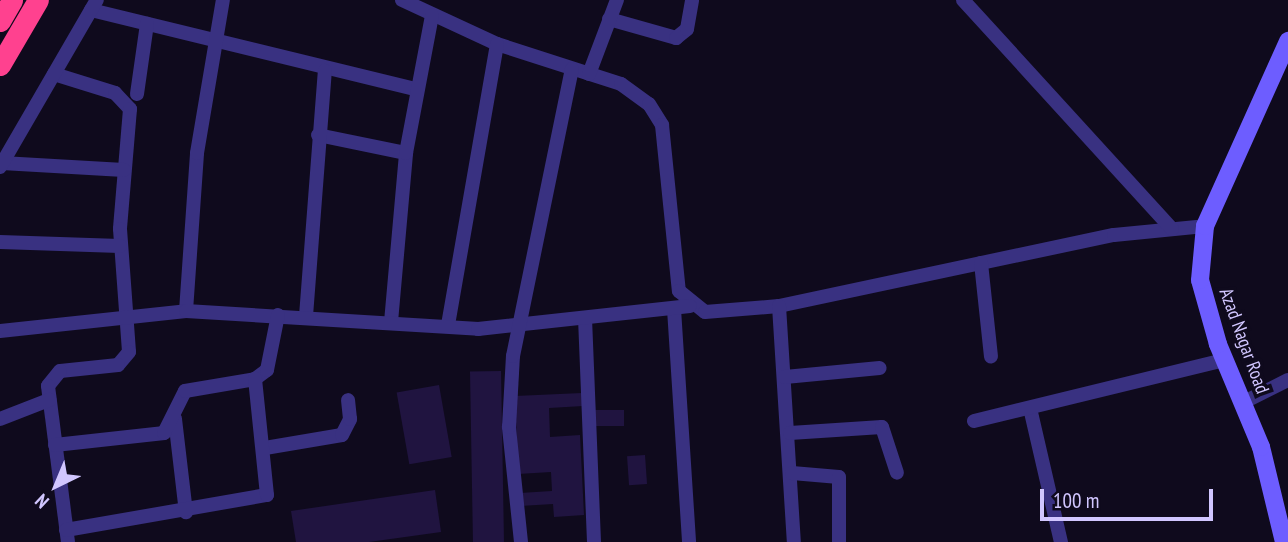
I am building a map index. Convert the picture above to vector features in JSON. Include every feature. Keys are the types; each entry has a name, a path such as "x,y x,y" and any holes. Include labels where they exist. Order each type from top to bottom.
{"highway":[{"path":"0,21 12,0"},
{"path":"0,65 38,0"}],"street":[{"path":"186,311 197,153 223,0"},
{"path":"402,0 498,44 621,84 649,104 662,125 679,291 690,306"},
{"path":"589,75 617,0"},
{"path":"609,19 676,38 687,29 692,0"},
{"path":"963,0 1172,229"},
{"path":"124,170 1,165 94,5 147,24 325,71 416,89"},
{"path":"391,322 406,153 432,15"},
{"path":"137,94 147,24"},
{"name":"Azad Nagar Road","path":"1284,542 1244,402 1225,360 1200,280 1205,226 1288,41"},
{"path":"448,325 498,44"},
{"path":"521,542 509,427 522,325 572,69"},
{"path":"306,316 325,71"},
{"path":"54,75 126,98 120,246 126,361 60,371 52,375 49,400 67,536 267,495 265,448 255,379"},
{"path":"318,135 406,153"},
{"path":"0,331 123,315 186,311 448,325 522,325 690,306 723,314 779,306 981,263 1172,229 1205,226"},
{"path":"0,242 120,246"},
{"path":"981,263 991,356"},
{"path":"779,306 790,433 794,542"},
{"path":"674,309 689,542"},
{"path":"186,512 175,403 185,391 255,379 272,360 278,315"},
{"path":"585,318 594,542"},
{"path":"974,422 1225,360"},
{"path":"785,377 880,368"},
{"path":"1244,402 1288,380"},
{"path":"0,419 49,400"},
{"path":"265,448 341,435 350,419 348,400"},
{"path":"1030,408 1061,542"},
{"path":"55,445 152,436 175,419"},
{"path":"790,433 882,427 897,472"},
{"path":"792,473 839,477 839,542"}],"building":[{"path":"501,371 504,542 473,542 470,372"},
{"path":"439,385 452,457 409,464 397,392"},
{"path":"582,393 583,406 549,408 550,437 580,435 584,515 554,517 553,504 520,506 520,493 552,491 551,472 518,474 515,396"},
{"path":"592,410 624,410 624,426 592,426"},
{"path":"645,455 647,484 629,485 627,456"},
{"path":"435,490 441,532 369,542 296,542 291,511"}]}
